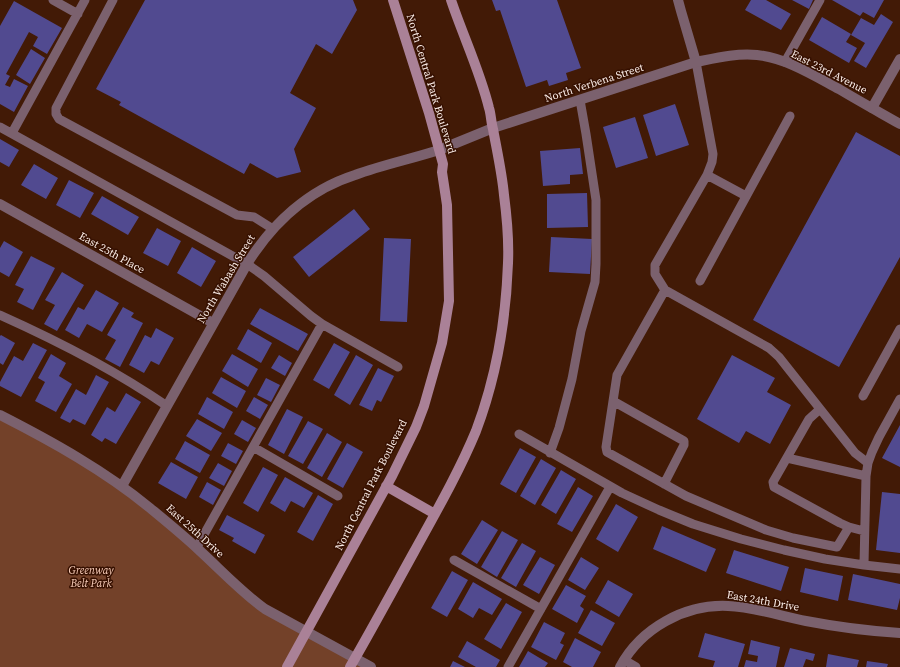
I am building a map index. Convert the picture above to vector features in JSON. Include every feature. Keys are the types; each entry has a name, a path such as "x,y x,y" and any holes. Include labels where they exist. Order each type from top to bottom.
{"main road":[{"name":"North Central Park Boulevard","path":"290,663 386,486 416,426 424,406 442,343 449,301 447,205 442,172 443,164 429,113 393,0"},
{"path":"353,663 435,514 476,430 490,386 501,338 507,288 508,243 504,194 499,160 490,110 480,75 451,0"},
{"path":"386,486 435,514"}],"street":[{"path":"678,0 696,62"},
{"name":"East 23rd Avenue","path":"696,62 744,55 757,55 786,62 814,75 900,124"},
{"path":"872,108 900,59"},
{"name":"North Verbena Street","path":"439,150 493,128 696,62"},
{"name":"North Wabash Street","path":"122,486 246,264 260,244 289,212 325,188 353,175 439,150"},
{"name":"East 25th Place","path":"0,204 213,323"},
{"name":"East 25th Drive","path":"0,415 77,458 122,486 150,507 196,547 250,598 265,609 307,632 353,663 371,667"},
{"name":"East 24th Drive","path":"622,664 634,646 646,635 664,622 699,608 719,606 739,607 787,618 823,624 900,633"}],"lane":[{"path":"53,0 78,14"},
{"path":"12,133 85,0"},
{"path":"113,0 56,108 56,114 59,118 237,215 254,217 273,229"},
{"path":"786,62 820,0"},
{"path":"696,62 713,154 712,162 707,175 655,265 655,274 666,290 769,348 778,357 855,453 868,463"},
{"path":"550,453 572,380 581,331 595,282 596,200 580,100"},
{"path":"700,281 790,116"},
{"path":"0,127 246,264 266,278 322,324 398,367"},
{"path":"707,175 746,196"},
{"path":"666,290 617,375 606,448 607,452 686,496 766,530 793,538 837,547 848,527"},
{"path":"0,315 73,350 167,406"},
{"path":"196,547 322,324"},
{"path":"863,396 900,329"},
{"path":"864,565 866,476 868,463 879,437 900,399"},
{"path":"613,401 684,441 684,445 664,484"},
{"path":"820,409 809,419 773,482 774,487 848,527 864,531"},
{"path":"519,434 622,494 693,524 741,539 825,559 900,569"},
{"path":"253,447 338,496"},
{"path":"787,458 866,476"},
{"path":"508,667 610,487"},
{"path":"454,560 541,609"},
{"path":"622,664 636,667"}],"green space":[{"name":"Greenway Belt Park","path":"0,415 122,486 250,598 371,667 0,667"}],"building":[{"path":"145,0 353,0 357,10 332,54 316,44 290,93 316,108 294,149 301,172 277,178 250,163 244,174 119,105 121,102 96,89"},
{"path":"492,0 557,0 581,68 566,73 568,80 549,86 547,80 526,87 500,10 496,11"},
{"path":"751,0 766,0 791,14 781,30 745,10"},
{"path":"792,0 813,0 809,9"},
{"path":"832,0 884,0 874,18 863,12 860,16"},
{"path":"14,1 62,28 47,54 33,46 38,37 29,32 6,74 10,76 5,85 10,87 14,79 28,86 14,112 0,104 0,26"},
{"path":"881,14 893,22 866,68 854,61 865,43 851,35 861,18 874,25"},
{"path":"822,17 851,34 846,42 857,48 849,63 809,40"},
{"path":"31,49 45,58 30,84 16,75"},
{"path":"675,104 689,145 656,156 643,115"},
{"path":"635,117 648,158 616,168 603,127"},
{"path":"856,132 900,156 900,257 839,367 753,320"},
{"path":"0,139 19,150 9,167 0,162"},
{"path":"580,148 583,174 570,175 570,184 543,186 540,151"},
{"path":"34,164 58,178 46,199 21,185"},
{"path":"69,180 94,193 80,218 56,205"},
{"path":"587,193 588,227 547,228 547,194"},
{"path":"102,196 139,217 128,235 91,214"},
{"path":"354,209 370,229 309,277 293,257"},
{"path":"157,228 181,241 168,266 143,253"},
{"path":"551,237 592,239 590,274 549,272"},
{"path":"384,238 411,239 407,322 380,321"},
{"path":"4,241 23,252 9,277 0,272 0,248"},
{"path":"192,247 216,261 201,287 177,273"},
{"path":"31,256 55,268 33,310 17,302 24,289 15,285"},
{"path":"62,272 84,285 57,331 44,324 55,305 45,300"},
{"path":"96,290 119,303 102,332 87,324 79,338 65,330 78,307 84,310"},
{"path":"123,307 134,313 131,317 143,323 120,367 105,359 116,340 107,335"},
{"path":"260,308 308,334 298,351 250,324"},
{"path":"156,328 174,338 159,365 151,361 144,373 129,365 145,335 151,338"},
{"path":"248,329 272,343 261,363 237,349"},
{"path":"1,335 15,343 3,365 0,363"},
{"path":"33,343 47,350 21,397 0,386 0,382 14,356 23,361"},
{"path":"334,343 350,352 329,389 313,380"},
{"path":"51,354 66,363 59,376 72,384 56,412 35,401 45,382 38,378"},
{"path":"232,354 258,369 248,387 222,371"},
{"path":"279,355 292,363 285,376 271,368"},
{"path":"356,355 373,365 350,405 334,395"},
{"path":"732,355 775,378 767,392 791,405 770,444 746,431 739,443 697,419"},
{"path":"378,368 394,376 381,402 377,400 372,411 359,405"},
{"path":"96,375 109,382 85,425 73,419 70,423 60,418 76,389 86,395"},
{"path":"221,377 246,391 237,408 212,393"},
{"path":"266,378 280,385 271,402 257,395"},
{"path":"126,393 141,402 116,444 105,438 102,442 91,435 107,407 115,412"},
{"path":"207,397 233,412 224,429 198,414"},
{"path":"254,397 268,405 260,419 246,411"},
{"path":"287,409 303,417 284,454 268,445"},
{"path":"197,419 222,433 211,451 186,436"},
{"path":"242,420 256,428 248,442 234,434"},
{"path":"308,421 323,429 303,464 288,456"},
{"path":"900,425 900,467 882,458"},
{"path":"327,433 342,442 322,477 307,468"},
{"path":"185,441 210,455 200,473 175,459"},
{"path":"228,443 243,451 236,464 221,456"},
{"path":"347,443 363,452 343,488 327,479"},
{"path":"520,448 536,457 516,493 500,484"},
{"path":"541,459 556,468 535,505 520,496"},
{"path":"171,462 198,477 186,499 158,483"},
{"path":"218,463 232,471 224,486 209,478"},
{"path":"263,467 278,475 258,512 243,503"},
{"path":"561,470 576,479 556,514 541,505"},
{"path":"285,477 313,493 304,508 291,501 285,512 270,503"},
{"path":"207,482 221,490 213,505 199,497"},
{"path":"578,487 593,496 572,532 557,524"},
{"path":"882,492 900,494 900,553 876,550"},
{"path":"318,495 333,504 313,541 297,532"},
{"path":"616,504 638,517 618,552 596,539"},
{"path":"227,515 265,535 255,554 232,541 234,538 219,530"},
{"path":"482,520 498,530 477,564 461,554"},
{"path":"662,526 716,549 706,572 653,549"},
{"path":"502,531 518,540 497,577 481,567"},
{"path":"522,543 536,551 516,587 501,578"},
{"path":"734,550 789,567 781,591 726,573"},
{"path":"540,557 555,565 539,594 523,585"},
{"path":"581,557 599,568 585,590 568,580"},
{"path":"805,568 843,576 838,601 800,592"},
{"path":"452,571 468,580 447,617 431,608"},
{"path":"853,574 900,584 900,598 897,610 848,600"},
{"path":"608,580 633,594 619,617 595,603"},
{"path":"473,582 502,599 492,615 479,608 473,618 458,609"},
{"path":"566,585 586,596 580,606 584,609 577,623 552,609"},
{"path":"506,603 522,612 501,649 484,639"},
{"path":"591,610 615,623 602,646 578,633"},
{"path":"544,622 565,633 560,643 564,645 556,660 531,647"},
{"path":"705,633 745,644 738,667 713,667 715,661 698,657"},
{"path":"575,638 601,652 593,667 572,667 563,662"},
{"path":"751,640 780,647 776,667 744,667 746,660 757,662 758,656 748,654"},
{"path":"467,641 500,660 496,667 476,667 458,657"},
{"path":"790,648 815,654 813,661 806,659 803,667 784,667"},
{"path":"528,651 548,663 545,667 519,667"},
{"path":"828,654 859,660 857,667 826,667"},
{"path":"453,661 465,667 450,667"},
{"path":"867,661 888,664 887,667 866,667"}]}
